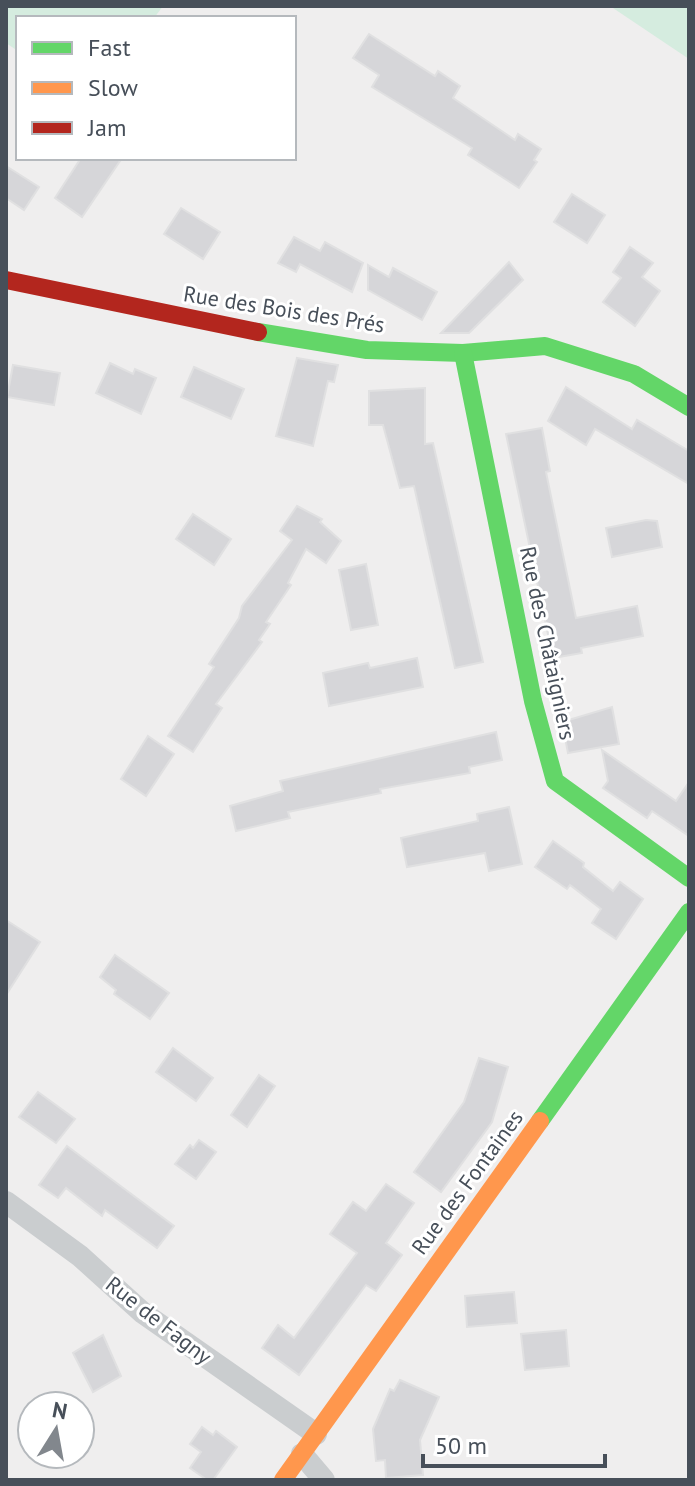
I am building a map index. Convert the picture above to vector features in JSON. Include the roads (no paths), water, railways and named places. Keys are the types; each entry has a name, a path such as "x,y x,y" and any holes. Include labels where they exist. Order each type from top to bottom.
{"street":[{"name":"Rue des Bois des Prés","path":"6,280 230,328 367,350 463,353 545,346 634,374 689,407"},
{"name":"Rue des Châtaigniers","path":"463,353 533,701 555,781 689,878"},
{"name":"Rue des Fontaines","path":"283,1480 689,912"},
{"name":"Rue de Fagny","path":"6,1202 80,1256 143,1313 316,1434"},
{"path":"302,1454 324,1480"}]}
